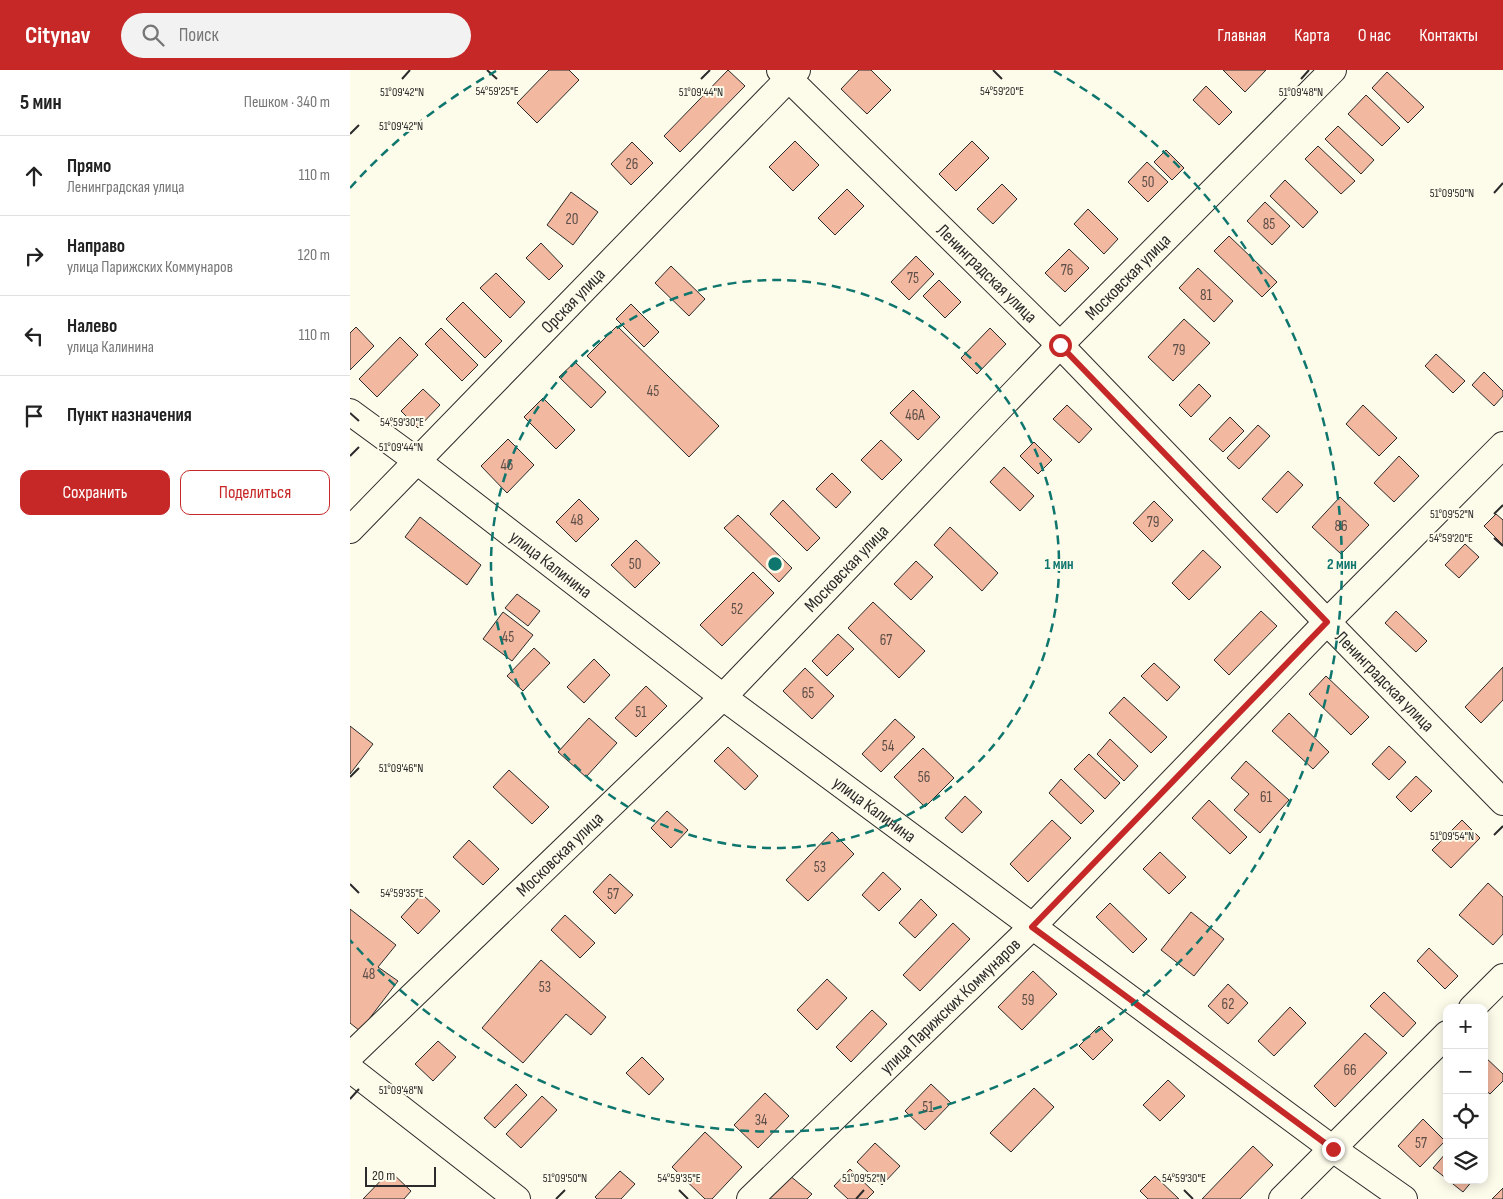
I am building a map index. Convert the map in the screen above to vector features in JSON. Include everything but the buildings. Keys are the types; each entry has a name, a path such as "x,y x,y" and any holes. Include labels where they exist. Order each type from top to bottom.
{"street":[{"name":"Московская улица","path":"350,1056 723,697 1060,345 1333,70"},
{"name":"Ленинградская улица","path":"788,73 1060,345 1503,802"},
{"name":"Орская улица","path":"350,530 788,73"},
{"name":"улица Калинина","path":"350,412 417,461 723,697 1333,1149 1404,1199"},
{"name":"улица Парижских Коммунаров","path":"750,1199 1032,927 1327,622 1503,445"},
{"path":"1476,1004 1503,977"},
{"path":"1282,1199 1443,1038"},
{"path":"350,1069 516,1199"}],"route":[{"path":"1060,345 1327,622 1032,927 1333,1149"}]}
